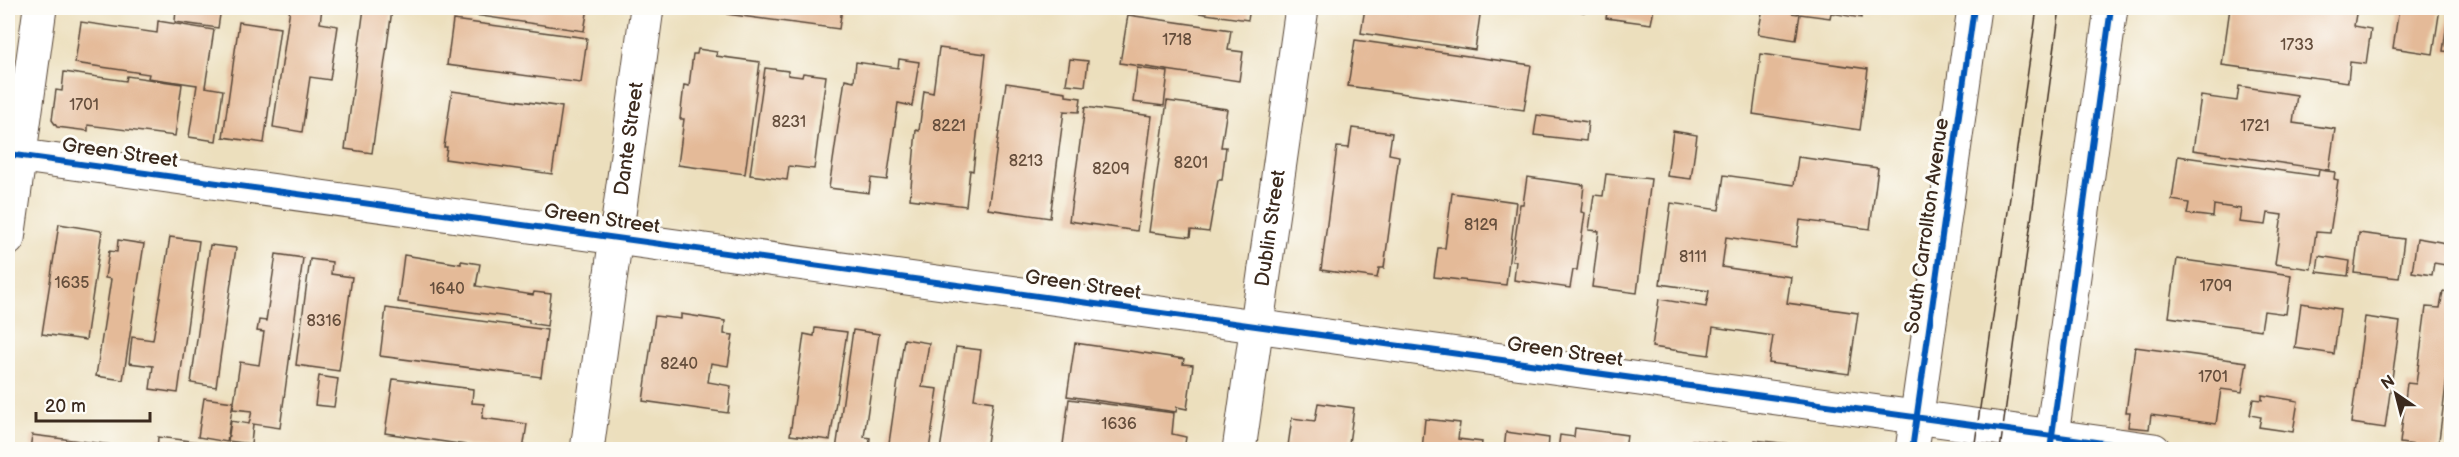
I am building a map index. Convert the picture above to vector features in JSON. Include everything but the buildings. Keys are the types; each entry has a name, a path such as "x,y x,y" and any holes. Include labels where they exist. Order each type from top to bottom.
{"street":[{"path":"8,239 13,155 40,8"},
{"name":"Dante Street","path":"587,450 647,8"},
{"name":"Dublin Street","path":"1239,450 1302,8"},
{"name":"South Carrollton Avenue","path":"1912,450 1974,8"},
{"path":"2051,442 2111,8"},
{"name":"Green Street","path":"13,155 1917,417 2051,442 2154,450"}],"tram line":[{"path":"1974,450 2037,8"},
{"path":"2000,450 2060,8"}],"cycle path":[{"path":"1912,450 1974,8"},
{"path":"2050,450 2111,8"},
{"path":"8,154 2154,450"}]}
